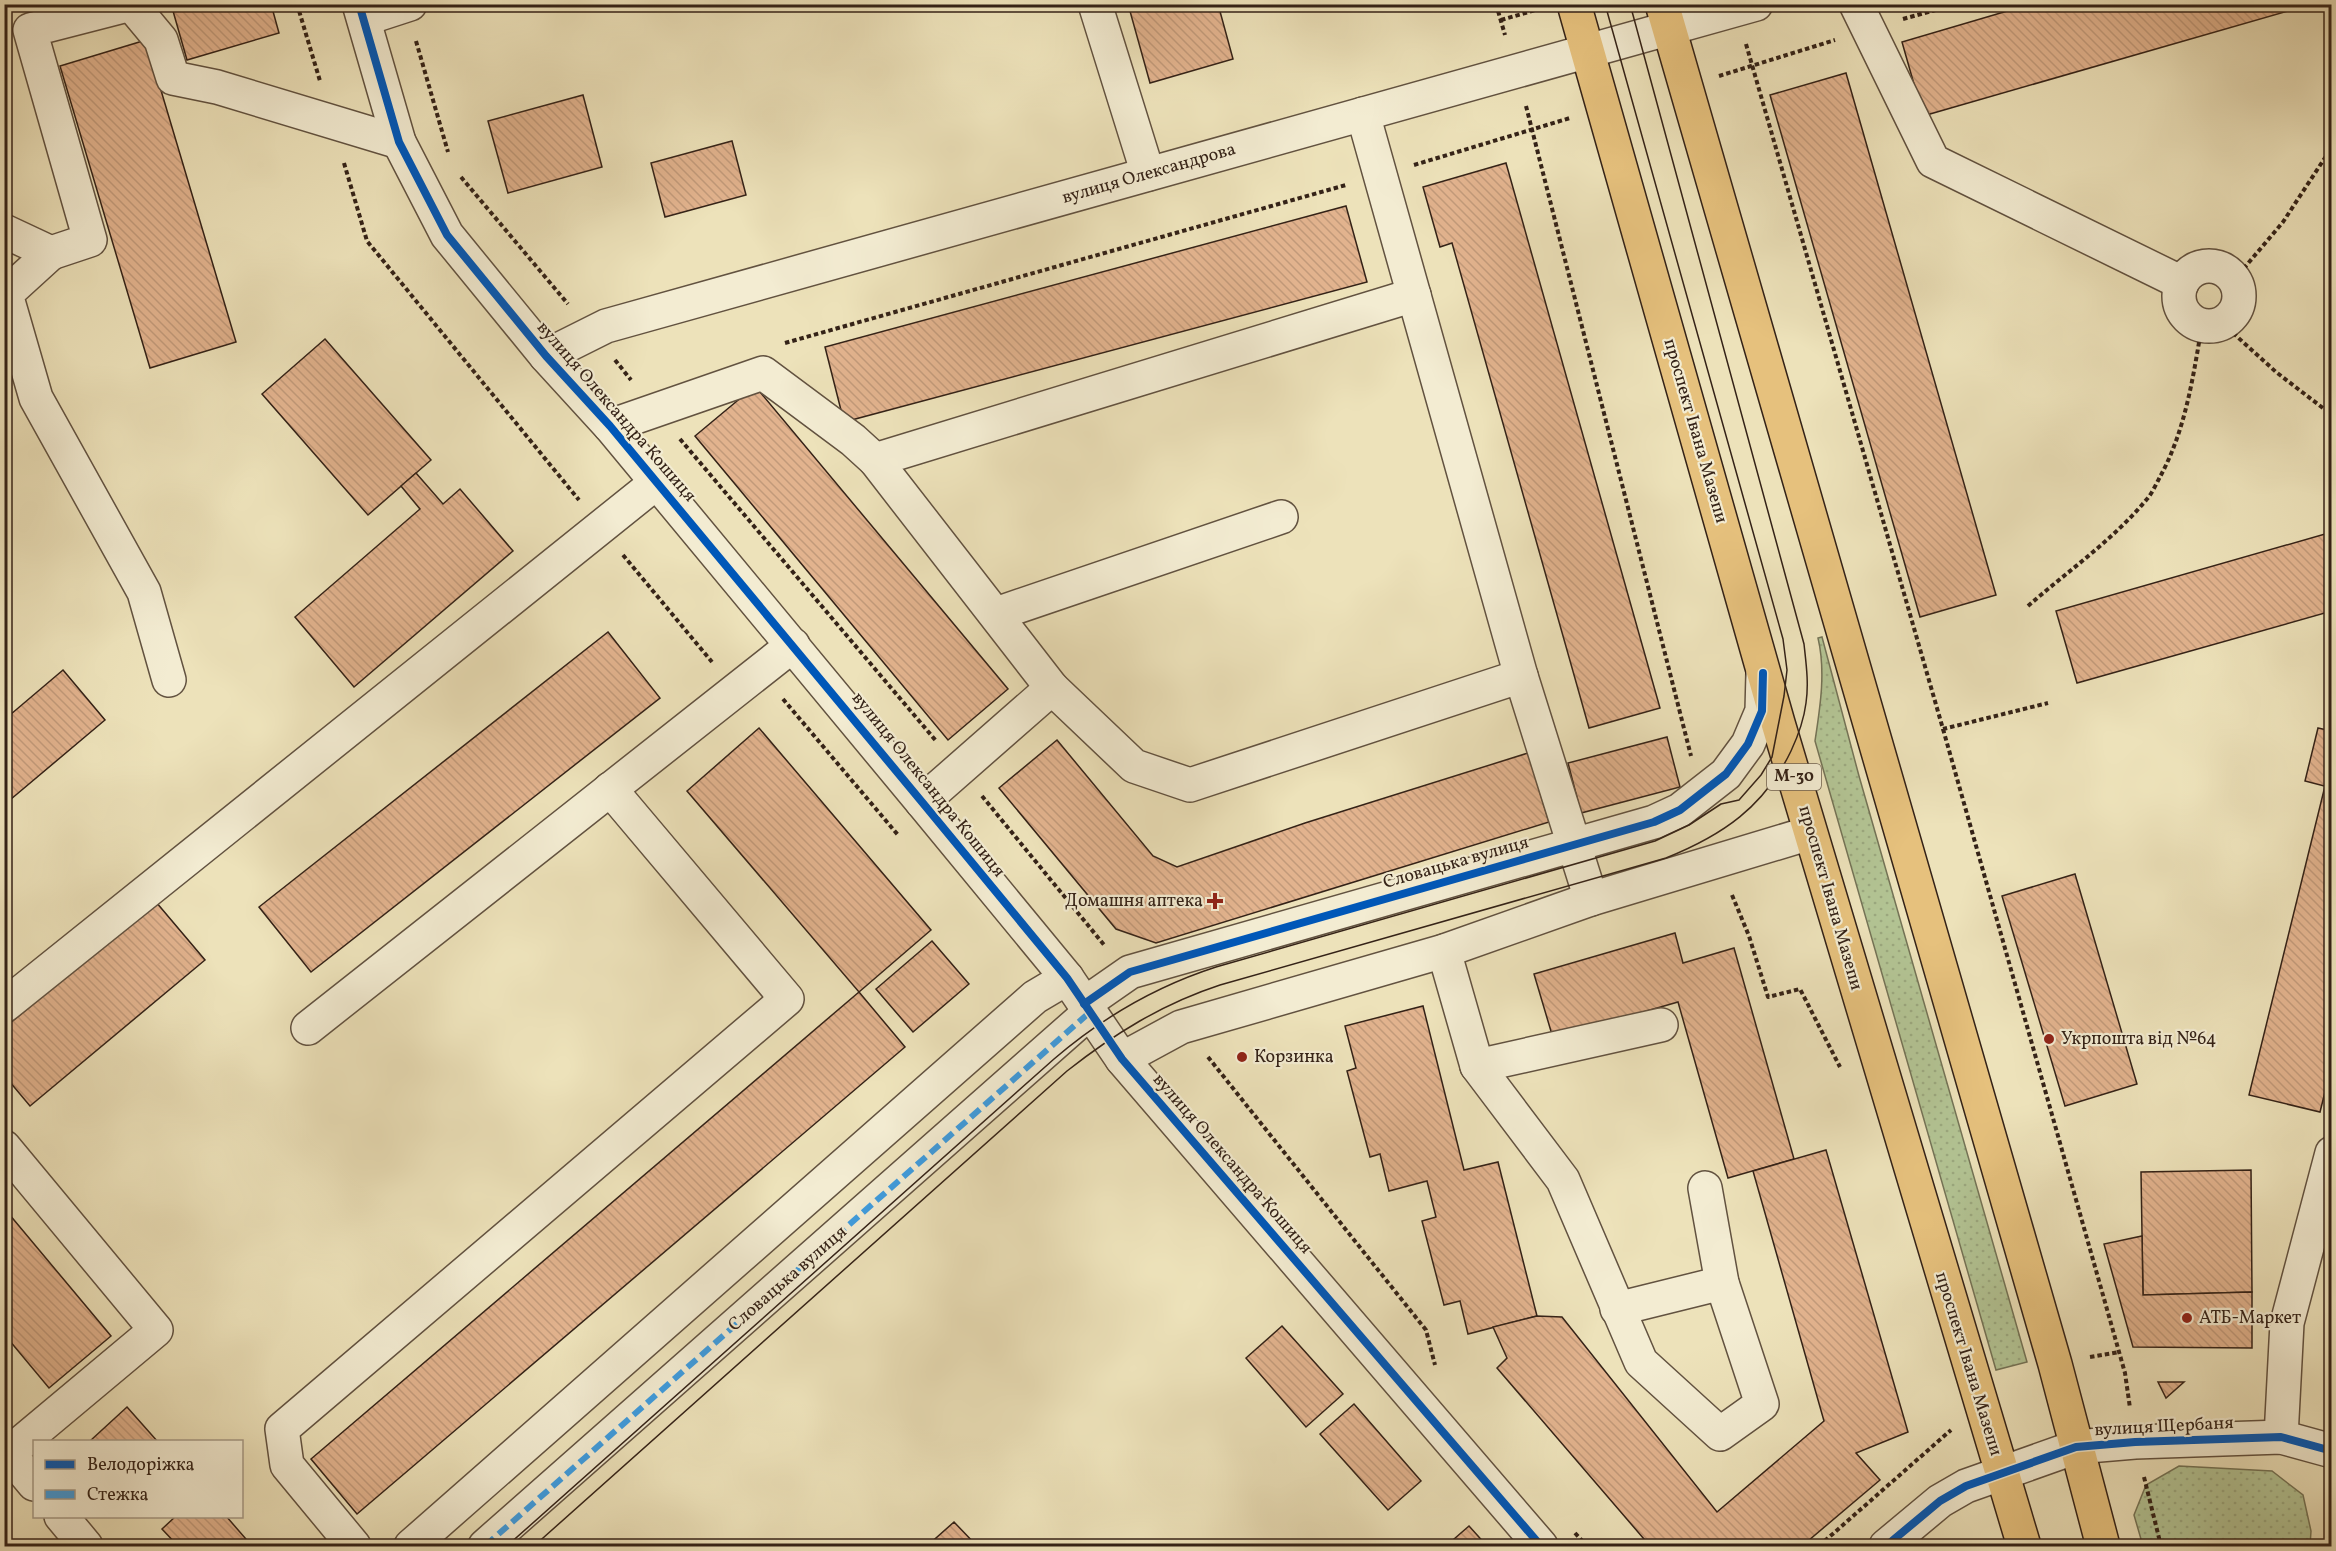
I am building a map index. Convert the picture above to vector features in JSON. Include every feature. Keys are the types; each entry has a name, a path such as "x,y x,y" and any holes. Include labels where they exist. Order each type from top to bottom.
{"highway":[{"name":"проспект Івана Мазепи","path":"1559,6 1587,51 1763,673 2024,1546"},
{"path":"1666,16 2048,1340 2103,1546"}],"street":[{"path":"169,680 144,592 36,398 6,294 51,253 90,240 30,30 131,4 161,40 172,78 217,87 399,142"},
{"path":"361,12 411,4"},
{"path":"1095,4 1148,174"},
{"path":"1856,4 1933,161 2182,283"},
{"name":"вулиця Олександрова","path":"546,356 606,326 1516,72 1587,51 1666,16 1746,7"},
{"name":"вулиця Олександра Кошиця","path":"361,12 399,142 447,235 546,356 657,482 922,802 1080,998 1122,1059 1541,1546"},
{"path":"1363,114 1521,676 1591,899"},
{"path":"4,231 51,253"},
{"path":"2212,266 2229,273 2234,280 2238,289 2236,308 2212,324 2192,320 2184,313 2180,303 2182,283 2194,270 2212,266"},
{"path":"874,460 1414,295"},
{"path":"610,426 763,373 853,440 874,460 1052,688 1134,766 1190,785 1521,676"},
{"path":"4,1005 657,482"},
{"path":"996,614 1281,517"},
{"path":"308,1028 792,645"},
{"name":"Словацька вулиця","path":"485,1546 1080,998 1130,972 1654,822 1680,810 1726,774 1748,744 1762,711 1763,673"},
{"path":"922,802 1052,688"},
{"path":"354,1546 287,1465 282,1429 787,999 610,789"},
{"path":"1122,1059 1180,1027 1444,951 1591,899 1810,833"},
{"path":"1444,951 1477,1066 1563,1180 1641,1362 1720,1434 1762,1404 1722,1284 1705,1188"},
{"path":"411,1546 1035,996 1080,998"},
{"path":"1477,1066 1661,1025"},
{"path":"4,1147 156,1330 7,1451 33,1483"},
{"path":"2281,1437 2287,1323 2331,1153"},
{"path":"1617,1309 1722,1284"},
{"name":"вулиця Щербаня","path":"1886,1546 1940,1501 1966,1486 2076,1447 2135,1442 2281,1437 2331,1451"},
{"path":"63,1518 86,1546"}],"path":[{"path":"297,4 367,242 735,691"},
{"path":"1496,4 1532,129 1701,795"},
{"path":"1501,20 1559,6"},
{"path":"1746,7 1752,66 2126,1373 2135,1442 2161,1546"},
{"path":"1685,85 1752,66"},
{"path":"784,343 1380,175 1603,108"},
{"path":"2234,280 2283,222 2331,147"},
{"path":"2028,606 2091,555 2148,497 2175,449 2212,324 2331,415"},
{"path":"1943,729 2048,703"},
{"path":"1720,862 1749,936 1768,997 1800,989 1844,1073"},
{"path":"1948,1422 1966,1486"},
{"path":"1819,1546 1951,1430"}],"green space":[{"path":"1822,637 1859,776 2027,1362 1996,1370 1815,741 1822,677 1818,638"},
{"path":"2179,1466 2272,1471 2303,1495 2311,1531 2310,1546 2143,1546 2134,1515 2146,1485"}],"building":[{"path":"171,4 271,4 279,33 187,60"},
{"path":"1128,4 1218,4 1233,59 1150,83"},
{"path":"2031,4 2312,4 1923,116 1902,42"},
{"path":"146,40 236,342 150,368 60,66"},
{"path":"1846,73 1996,595 1920,617 1770,95"},
{"path":"583,95 602,167 508,193 488,121"},
{"path":"732,141 746,195 665,217 651,163"},
{"path":"1506,163 1660,708 1589,728 1452,243 1440,247 1423,187"},
{"path":"1346,206 1367,282 844,422 825,347"},
{"path":"325,339 431,460 368,515 262,394"},
{"path":"755,386 1008,689 948,740 695,436"},
{"path":"416,473 443,504 460,489 513,551 354,687 295,617 420,509 401,486"},
{"path":"2332,532 2332,611 2077,683 2056,611"},
{"path":"608,632 660,698 311,972 259,907"},
{"path":"63,670 105,720 4,805 4,720"},
{"path":"759,728 931,930 859,992 687,791"},
{"path":"2318,728 2332,731 2332,788 2305,781"},
{"path":"1667,737 1680,787 1581,813 1568,763"},
{"path":"1057,740 1153,856 1177,867 1305,823 1528,753 1549,822 1156,943 1116,929 999,788"},
{"path":"2325,786 2332,788 2332,1064 2320,1112 2249,1095"},
{"path":"2075,874 2137,1084 2065,1106 2002,896"},
{"path":"156,902 205,960 30,1106 4,1075 4,1028"},
{"path":"1675,933 1683,963 1734,948 1794,1159 1728,1178 1678,1002 1553,1038 1534,974"},
{"path":"932,941 969,984 913,1032 876,989"},
{"path":"859,992 905,1047 357,1514 311,1459"},
{"path":"1423,1006 1464,1170 1498,1162 1537,1316 1468,1334 1460,1301 1444,1305 1422,1221 1436,1217 1427,1181 1389,1191 1380,1154 1370,1157 1347,1071 1356,1068 1345,1026"},
{"path":"1826,1150 1908,1432 1856,1453 1880,1480 1802,1546 1650,1546 1497,1368 1507,1358 1493,1327 1537,1316 1562,1317 1717,1512 1824,1421 1753,1171"},
{"path":"2251,1170 2252,1292 2143,1295 2141,1172"},
{"path":"4,1208 111,1336 49,1388 4,1334"},
{"path":"2142,1236 2143,1295 2252,1292 2252,1348 2133,1347 2104,1244"},
{"path":"1282,1326 1343,1394 1306,1427 1246,1358"},
{"path":"2158,1382 2184,1382 2166,1398"},
{"path":"1354,1404 1421,1481 1388,1510 1320,1434"},
{"path":"127,1407 156,1440 91,1440"},
{"path":"174,1518 228,1518 252,1546 178,1546 162,1529"},
{"path":"954,1522 977,1546 927,1546"},
{"path":"1469,1526 1487,1546 1446,1546"}],"tram line":[{"path":"507,1546 1054,1059 1110,1017 1171,984 1216,967 1655,841 1689,825 1721,804 1739,800 1761,775 1772,757 1784,696 1787,670 1783,639 1605,4"},
{"path":"534,1546 1067,1071 1139,1021 1178,1001 1220,985 1666,858 1723,829 1740,817 1768,788 1791,751 1804,715 1807,688 1804,644 1630,4"}],"marked path":[{"path":"485,1546 1090,1012"}],"cycle path":[{"path":"359,4 399,142 447,235 546,356 610,426 1067,978 1122,1059 1541,1546"},
{"path":"1084,1004 1130,972 1654,822 1680,810 1726,774 1748,744 1762,711 1763,673"},
{"path":"1886,1546 1940,1501 1966,1486 2076,1447 2135,1442 2281,1437 2332,1451"}],"place":[{"name":"Домашня аптека","path":"1215,901"},
{"name":"Укрпошта від №64","path":"2049,1039"},
{"name":"Корзинка","path":"1242,1057"},
{"name":"АТБ-Маркет","path":"2187,1318"}]}
